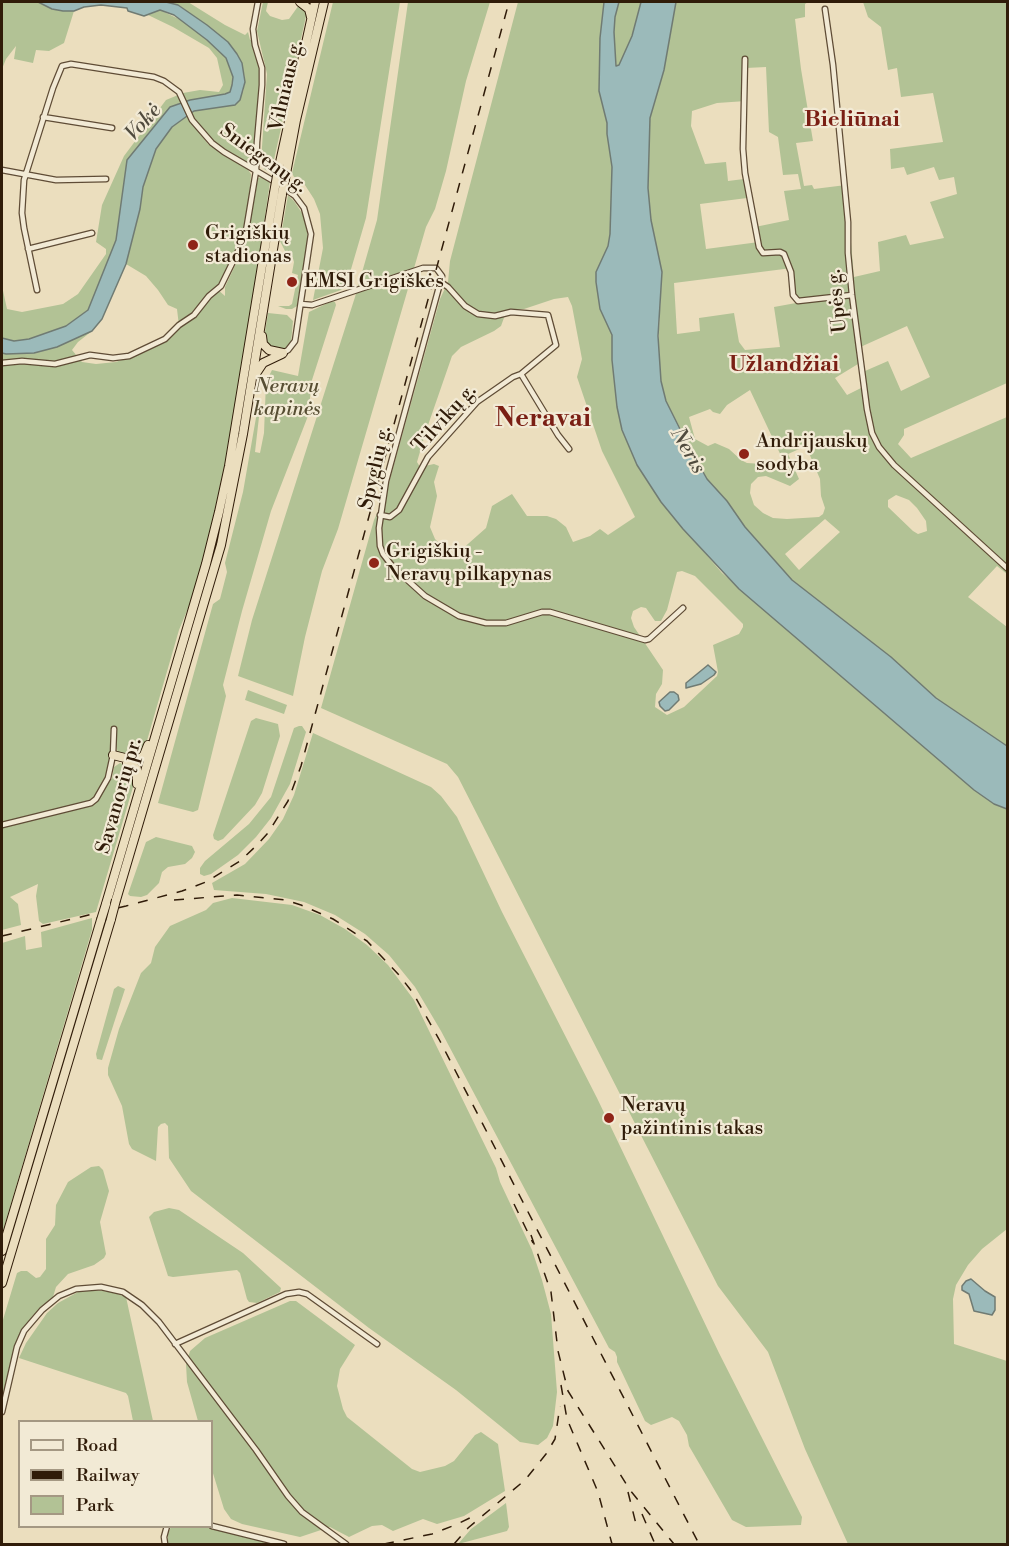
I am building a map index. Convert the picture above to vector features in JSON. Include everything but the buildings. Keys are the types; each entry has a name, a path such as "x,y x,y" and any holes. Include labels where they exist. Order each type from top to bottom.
{"highway":[{"path":"300,2 309,9 311,18"},
{"name":"Vilniaus g.","path":"281,177 315,2"},
{"name":"Vilniaus g.","path":"281,177 324,2"},
{"path":"278,194 281,177"},
{"name":"Savanorių pr.","path":"2,1283 206,600 229,506 252,381 274,242 278,194"},
{"name":"Savanorių pr.","path":"2,1251 206,564 229,466 248,346 278,194"},
{"path":"274,242 280,249"},
{"path":"261,323 263,344 272,352 283,353"},
{"path":"252,381 263,363 283,353"},
{"path":"112,757 137,761 144,755 206,564"},
{"path":"106,904 138,777 135,766 112,757"}],"street":[{"path":"2,363 22,361 56,364 90,355 120,358 145,350 165,339 179,325 195,315 209,296 221,286 245,237 256,171 262,85 262,68 253,29 258,2"},
{"name":"Upės g.","path":"825,9 833,65 848,222 852,295 869,423 876,442 894,465 1008,569"},
{"path":"746,59 743,149 746,181 759,247 763,252 784,254 790,272 793,295 798,301 852,295"},
{"name":"Sniegenų g.","path":"37,290 22,213 24,175 62,66 70,64 154,77 170,85 180,96 192,120 212,143 295,196 307,216 310,224 310,244 295,341 283,353"},
{"path":"44,117 112,128"},
{"path":"2,170 56,180 106,179"},
{"path":"28,249 92,233"},
{"path":"300,304 312,305 429,267 436,268 441,273 442,283"},
{"name":"Tilvikų g.","path":"380,515 390,517 399,510 428,457 477,402 521,374 555,347 550,316 511,312 495,316 478,314 465,306 442,283"},
{"name":"Spyglių g.","path":"442,283 423,342 386,481 380,515 380,546 383,554 393,567 425,596 459,616 486,623 550,612 645,640 649,639 683,608"},
{"path":"521,374 569,449"},
{"path":"2,825 91,803 108,778 114,729"},
{"path":"2,1412 17,1347 24,1331 42,1310 59,1296 76,1288 113,1289 134,1298 159,1322 288,1496 302,1512 346,1545"},
{"path":"176,1344 286,1294 299,1292 307,1294 377,1344"},
{"path":"213,1526 284,1545"},
{"path":"165,1545 167,1528"}],"green space":[{"path":"2,2 38,2 52,9 74,11 64,43 49,51 36,50 33,63 14,59 16,46 2,69"},
{"path":"166,2 188,2 245,35 248,32 260,68 253,163 248,164 224,150 191,122 208,144 246,167 251,174 249,205 242,240 217,289 225,296 225,287 247,240 258,178 261,177 270,182 225,463 205,554 179,630 144,751 136,758 118,753 116,745 112,744 106,778 112,779 114,767 120,763 133,768 136,777 96,912 43,924 39,921 36,896 38,884 10,897 18,904 21,925 2,930 2,353 23,354 57,347 92,331 72,350 82,362 96,364 116,362 161,344 179,326 177,309 168,305 146,276 126,264 140,209 143,187 156,149 172,127 194,111 213,107 243,92 245,82 237,54 207,25 178,5"},
{"path":"263,2 268,2 266,11 270,16 282,20 289,19 299,5 307,12 271,173 264,169 261,161 267,74 257,31"},
{"path":"333,2 400,2 366,218 347,283 341,290 313,300 323,248 320,214 303,182 294,177 292,173"},
{"path":"408,2 490,2 466,81 435,209 426,227 338,529 322,571 293,696 238,676 252,620 355,297 377,220"},
{"path":"518,2 604,2 600,38 599,91 607,123 612,167 610,234 608,246 596,272 596,282 600,309 612,335 612,360 622,430 637,465 661,502 722,573 949,768 994,804 1007,809 1007,1229 982,1249 968,1265 956,1285 953,1299 954,1344 1007,1361 1007,1544 848,1544 805,1449 768,1352 718,1286 458,777 447,764 321,708 374,520 385,497 440,299 448,282 450,261","holes":["568,297 572,306 582,359 577,377 602,451 635,517 608,535 600,529 590,536 573,542 566,527 556,519 547,516 527,516 512,494 492,506 486,528 460,551 453,553 446,550 435,539 430,527 437,496 434,482 439,466 434,464 420,467 417,462 452,356 461,347 501,326 509,310 524,309","682,571 695,576 743,624 743,627 739,634 713,645 717,676 684,707 667,715 655,707 656,694 662,684 663,670 634,627 631,618 633,611 641,607 646,608 655,621 661,621 667,610 677,572"]},
{"path":"619,2 641,2 632,36 619,65 616,66 614,32"},
{"path":"676,2 808,2 805,4 805,17 795,19 813,141 796,143 804,186 812,185 814,189 846,185 854,277 880,271 878,242 906,235 910,245 944,238 930,202 957,194 954,177 939,180 934,167 907,175 904,167 891,169 890,149 943,142 933,93 901,97 897,68 888,70 881,27 868,17 863,2 1007,2 1007,383 904,429 904,435 898,444 911,458 1007,417 1007,574 997,566 968,597 1007,627 1007,746 936,698 891,657 792,580 745,527 727,501 707,479 666,401 661,381 658,348 662,272 651,220 648,188 650,118 664,70","holes":["766,67 769,132 778,137 783,175 798,174 801,189 784,191 789,220 755,227 759,242 706,249 700,204 747,198 744,179 728,181 726,162 705,164 691,126 692,111 717,103 746,101 746,68","792,268 796,303 774,307 780,347 745,350 739,342 734,313 699,318 700,331 677,334 674,283","907,326 930,377 901,391 888,361 865,371 861,388 847,395 835,378 858,364 856,349","750,390 783,460 778,465 747,463 729,449 715,443 708,446 695,439 689,417 710,409 720,414 727,405","806,446 820,479 821,496 825,508 819,517 773,518 754,505 750,493 751,484 758,477 766,476 790,486 799,479 788,454","896,495 909,500 926,521 927,531 918,534 913,531 888,507 888,500","825,519 840,532 799,570 785,554"]},
{"path":"156,10 185,22 226,58 233,77 230,92 179,103 148,133 123,192 116,240 88,310 66,326 29,339 14,341 2,338 2,286 7,309 22,312 63,304 78,294 106,254 106,249 96,242 102,205 124,156 166,100 183,93 200,90 219,92 223,85 217,58 209,48 148,15"},
{"path":"288,195 304,216 308,236 297,306 292,309 278,306 292,304 298,275 292,273 294,262 292,255 285,251 280,241"},
{"name":"Neravų kapinės","path":"332,301 336,305 312,380 308,416 271,511 242,611 223,685 226,696 198,810 193,812 158,803 213,604 220,599 227,572 225,563 243,492 257,412 259,417 255,452 260,453 264,433 266,382 272,370 298,376 309,312"},
{"path":"268,313 287,315 293,321 291,343 280,351 268,348 264,338"},
{"path":"248,690 287,705 284,714 245,700"},
{"path":"256,718 278,724 280,736 262,793 255,805 223,839 218,841 213,835 251,721"},
{"path":"302,726 306,732 290,784 271,818 238,855 211,874 204,876 200,874 200,868 205,861 249,824 271,797 294,728"},
{"path":"313,733 431,787 457,817 502,912 597,1098 719,1353 802,1517 801,1525 746,1527 732,1520 689,1446 687,1435 679,1421 672,1417 651,1425 645,1421 617,1362 615,1352 609,1348 441,1031 415,987 389,955 365,934 335,915 304,902 266,894 214,890 212,883 245,864 269,839 283,819 294,795"},
{"path":"156,837 192,846 195,852 185,864 168,867 162,872 159,883 147,895 130,896 128,894 146,842"},
{"path":"232,898 292,905 320,915 345,929 367,945 388,965 414,1000 496,1168 500,1182 532,1250 542,1280 551,1314 557,1392 553,1426 547,1438 538,1445 520,1442 456,1390 369,1328 191,1191 169,1158 168,1126 165,1123 158,1127 156,1161 132,1149 129,1144 122,1106 108,1075 108,1068 119,1029 141,973 151,963 155,947 170,926 206,910 213,903"},
{"path":"92,918 92,930 2,1234 2,943 25,936 26,950 42,947 41,932"},
{"path":"118,986 125,989 102,1060 97,1059 96,1054 114,989"},
{"path":"99,1166 103,1170 109,1191 100,1222 106,1254 94,1265 68,1274 56,1287 53,1297 28,1322 18,1338 2,1398 2,1323 17,1273 27,1271 36,1278 40,1277 46,1269 46,1239 55,1225 56,1205 68,1182 91,1167"},
{"path":"169,1208 179,1210 243,1253 281,1288 280,1292 257,1303 249,1302 237,1270 168,1276 149,1217 154,1212"},
{"path":"93,1290 112,1292 126,1297 153,1420 133,1420 126,1393 19,1358 26,1343 47,1313 58,1303 78,1292"},
{"path":"290,1301 296,1301 355,1345 340,1369 337,1386 347,1417 412,1469 420,1472 445,1466 454,1461 475,1435 481,1432 498,1444 505,1491 464,1516 437,1524 423,1519 393,1531 382,1525 372,1526 349,1537 330,1527 300,1537 242,1524 231,1519 224,1509 213,1473 213,1420 198,1420 187,1382 186,1364 190,1351 205,1338"},
{"path":"506,1503 509,1527 507,1531 458,1544 471,1529"},
{"path":"170,1528 209,1528 275,1544 168,1544"}],"water":[{"path":"38,2 166,2 178,5 228,42 242,63 245,82 240,100 235,105 194,111 172,127 156,149 143,187 140,209 126,264 102,319 92,331 57,347 34,353 6,354 2,353 2,338 14,341 29,339 66,326 88,310 116,240 127,160 170,107 190,100 230,92 233,77 226,58 174,15 160,10 144,16 128,11 127,8 101,5 63,11 52,9"},
{"name":"Neris","path":"604,2 619,2 614,32 616,66 619,65 632,36 641,2 676,2 664,70 650,118 648,188 651,220 662,272 658,336 661,381 666,401 707,479 727,501 745,527 792,580 891,657 936,698 1007,746 1007,809 994,804 974,790 739,589 683,529 661,502 637,465 622,430 612,360 612,335 600,309 596,282 596,272 608,246 610,234 612,167 607,123 599,91 600,38"},
{"path":"708,665 716,672 714,675 701,684 686,688 686,683"},
{"path":"670,692 678,695 679,700 665,711 659,702"},
{"path":"971,1279 995,1297 995,1310 992,1315 974,1311 969,1294 962,1290 966,1281"}],"railway":[{"path":"2,936 126,906 206,882 240,861 256,846 268,833 288,801 301,766 509,2"},
{"path":"174,900 237,895 285,900 301,905 333,919 367,941 399,975 413,993 440,1041 699,1544"},
{"path":"514,1204 533,1243"},
{"path":"531,1235 551,1292 558,1351 568,1391 630,1490 674,1544"},
{"path":"561,1385 567,1419 598,1492 612,1544"},
{"path":"454,1544 468,1528 525,1480 546,1454 555,1439 560,1406"},
{"path":"628,1492 636,1524"},
{"path":"642,1514 655,1544"},
{"path":"384,1544 432,1534 476,1515"}],"place":[{"name":"Grigiškių stadionas","path":"193,245"},
{"name":"EMSI Grigiškės","path":"292,282"},
{"name":"Andrijauskų sodyba","path":"744,454"},
{"name":"Grigiškių - Neravų pilkapynas","path":"374,563"},
{"name":"Neravų pažintinis takas","path":"609,1118"}],"district":[{"name":"Bieliūnai","path":"852,121"},
{"name":"Užlandžiai","path":"784,366"},
{"name":"Neravai","path":"543,420"}],"water label":[{"name":"Vokė","path":"144,123"}]}
